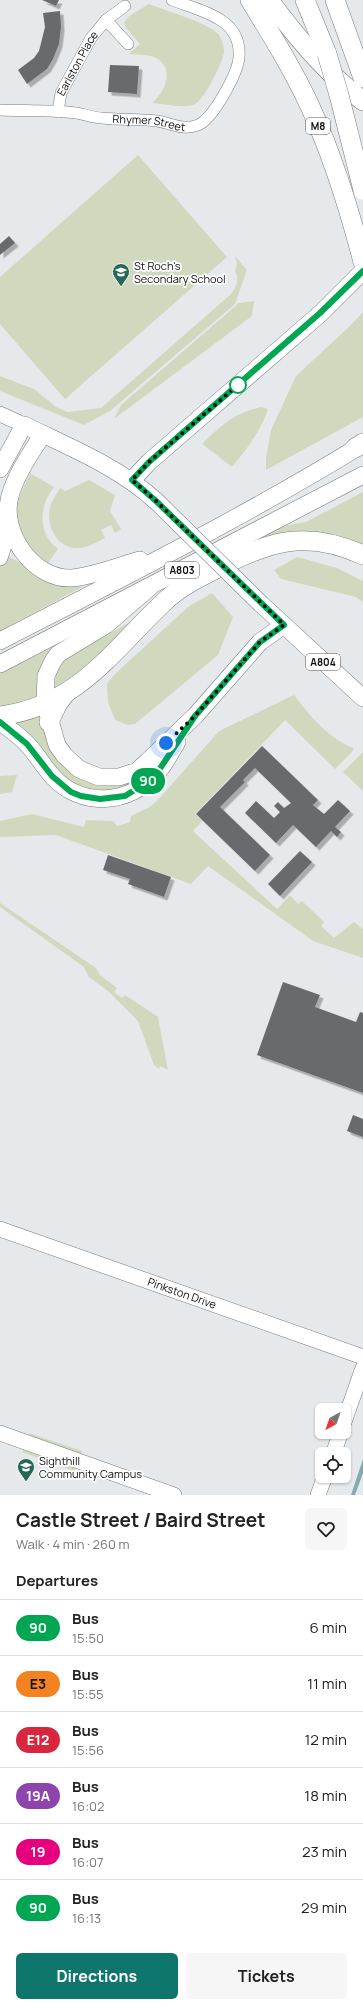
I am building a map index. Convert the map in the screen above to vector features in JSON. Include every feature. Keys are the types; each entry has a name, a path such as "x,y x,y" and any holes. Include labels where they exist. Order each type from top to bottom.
{"highway":[{"name":"M8","path":"250,0 283,54 309,104 342,187 363,262"},
{"path":"269,0 308,50 363,101"},
{"name":"M8","path":"305,0 327,54 338,88 363,190"},
{"path":"335,0 363,78"},
{"path":"0,716 22,711 65,694 103,665 165,602 191,582 242,555 272,544 305,540 333,544 363,555"},
{"path":"49,722 58,703 65,694"}],"main road":[{"path":"132,480 149,462 320,313 363,271"},
{"path":"0,469 24,425 43,434 15,482 8,504 10,523 16,540 24,555 46,572 71,578 84,576 171,552"},
{"name":"A804","path":"43,434 132,480 156,501 261,604 363,698"},
{"name":"A803","path":"0,641 171,552 330,465 360,445"},
{"name":"A803","path":"0,664 363,475"},
{"path":"150,587 106,625 58,654 46,676 45,703 49,722 57,745 70,762 88,774 99,777 119,777 137,771 195,716 260,642 284,625"},
{"path":"0,722 27,744 52,776 61,784 81,796 100,799 125,796 147,782 157,773 195,716"}],"street":[{"name":"Rhymer Street","path":"0,110 75,113 102,118 156,121 184,128 199,125 209,117 216,107 237,68 239,48 237,38 230,26 219,18 172,0"},
{"name":"Earlston Place","path":"58,112 61,93 91,38 106,20 124,6"},
{"name":"Earlston Place","path":"106,20 128,44"},
{"path":"0,414 24,425"},
{"path":"8,504 1,552 31,561"},
{"name":"Pinkston Drive","path":"0,1230 363,1357"},
{"path":"351,1403 363,1368"},
{"path":"1,1438 174,1495"},
{"path":"318,1495 322,1483"}],"green space":[{"path":"149,4 206,26 218,34 222,40 224,52 223,57 208,88 199,101 195,104 180,106 152,103 165,86 167,73 165,67 161,61 154,57 129,54 140,44 126,28 124,23 129,16"},
{"path":"138,155 227,257 65,399 0,324 0,277"},
{"path":"235,256 247,270 235,304 110,411 84,425 0,391 0,376 34,389 56,407 67,412 101,408 230,295 236,286 237,280 235,271 237,264"},
{"path":"254,301 252,316 114,419 121,405 239,303"},
{"path":"363,312 363,417 266,470 266,458 271,430 296,376"},
{"path":"261,407 268,409 262,425 248,447 232,467 202,444 229,421 243,413"},
{"path":"30,473 54,487 45,502 42,519 46,535 51,543 58,549 46,566 43,565 17,530 17,502"},
{"path":"89,480 115,495 110,511 121,529 115,533 111,525 101,530 105,538 85,547 69,547 57,538 53,531 50,524 50,507 60,488 65,491"},
{"path":"363,492 363,549 262,537 284,526 306,522"},
{"path":"7,556 25,565 81,585 82,587 0,631 0,566"},
{"path":"297,557 337,568 363,581 363,602 356,597 281,579 274,570"},
{"path":"212,593 233,617 218,655 135,724 128,725 115,720 108,702 107,684 115,674 188,607"},
{"path":"130,622 135,627 54,695 56,671 65,658"},
{"path":"60,644 39,701 0,711 0,672"},
{"path":"294,695 306,711 328,733 354,748 352,752 335,769 285,720 195,814 202,821 193,831 277,909 290,895 298,904 302,901 324,922 321,926 334,938 354,922 363,929 363,958 313,941 208,866 191,884 56,835 0,837 0,821 32,814 84,827 86,820 113,821 117,826 130,822 131,816 148,808 157,801 219,731"},
{"path":"42,711 60,760 140,778 112,794 72,786 8,721"},
{"path":"363,752 363,791 343,772"},
{"path":"17,775 12,792 0,794 0,776"},
{"path":"0,903 96,968 100,975 117,988 114,992 122,998 125,995 158,1017 168,1070 160,1066 159,1069 154,1065 138,1021 108,991 89,977 84,967 0,907"},
{"path":"29,1433 82,1451 81,1454 28,1436"},
{"path":"23,1450 75,1468 74,1471 22,1452"}],"water":[{"path":"363,1459 363,1473 355,1495 351,1495"}],"building":[{"path":"42,0 59,0 56,6"},
{"path":"60,11 61,27 59,44 53,59 47,69 27,84 18,70 34,58 39,51 45,27 43,13"},
{"path":"110,65 139,66 137,94 108,92"},
{"path":"9,236 15,243 0,255 0,244"},
{"path":"262,746 318,800 313,805 324,814 338,800 350,811 335,827 341,832 337,837 331,831 316,847 293,825 276,843 245,813 256,801 274,818 280,812 274,806 278,802 284,808 291,803 255,768 243,780 245,782 220,807 270,855 255,871 196,814"},
{"path":"300,851 312,862 280,896 268,884"},
{"path":"108,855 171,877 164,897 128,884 130,879 103,870"},
{"path":"283,982 320,995 315,1007 356,1022 360,1012 363,1013 363,1093 257,1055"},
{"path":"353,1115 363,1119 363,1137 347,1131"}],"bus line":[{"name":"90","path":"0,722 19,736 52,776 71,792 81,796 100,799 113,799 125,796 147,782 157,773 195,716 260,642 284,625 149,494 132,480 149,462 320,313 363,271"}],"place":[{"name":"St Roch's Secondary School","path":"121,287"},
{"name":"Sighthill Community Campus","path":"26,1482"}],"route":[{"path":"166,743 195,716 260,642 284,625 149,494 132,480 149,462 238,385"}]}
